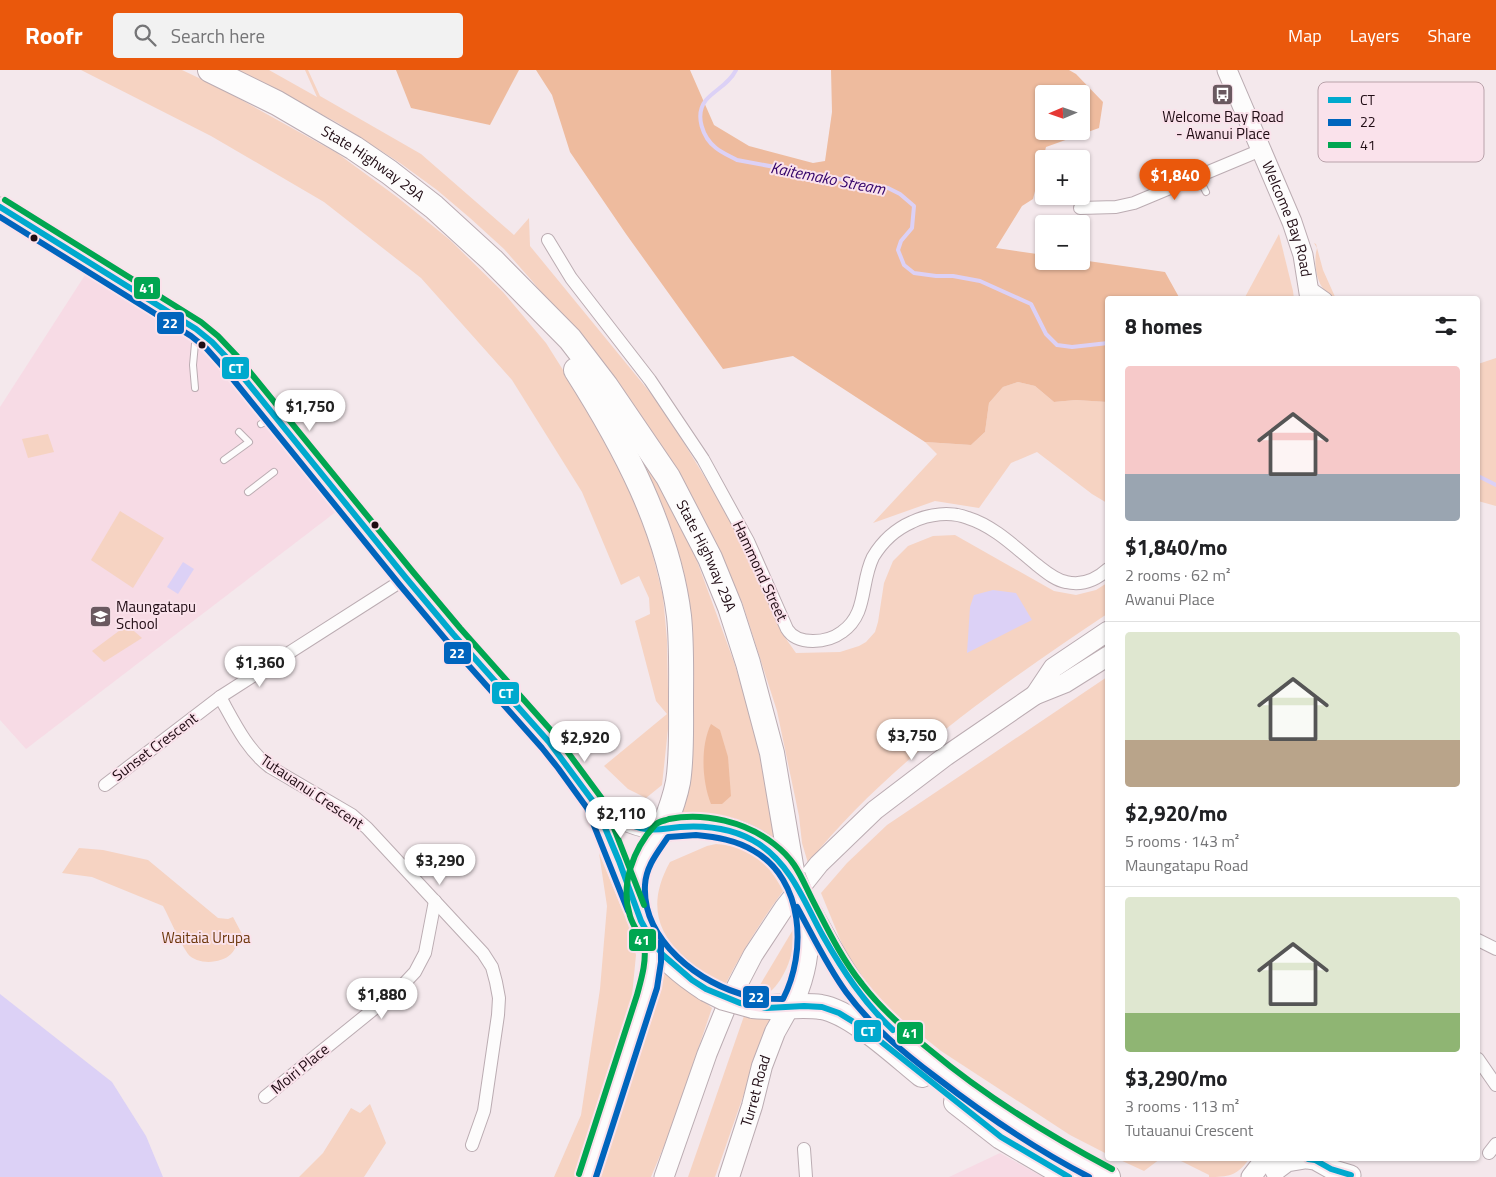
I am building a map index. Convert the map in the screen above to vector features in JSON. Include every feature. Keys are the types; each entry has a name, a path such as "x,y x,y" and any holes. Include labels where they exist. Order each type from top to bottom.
{"highway":[{"name":"State Highway 29A","path":"210,70 312,122 389,172 463,233 570,339 627,416 668,477 710,558 730,607 761,709 803,900 846,976 872,1010 889,1027 977,1098 1026,1131 1108,1177"},
{"name":"State Highway 29A","path":"516,284 574,367 601,410 636,477 652,515 666,554 674,586 681,641 681,724 678,781 672,807 662,829 646,852 639,867 636,885 636,908"},
{"path":"662,829 696,826 723,829 736,832 769,851 803,900 806,944 804,970 789,1007"},
{"path":"636,908 652,940 674,965 706,989 724,998 753,1006 767,1008 822,1007 839,1013 852,1020 1001,1137 1069,1177"}],"main road":[{"path":"587,1177 648,986 652,961 652,940"},
{"name":"Turret Road","path":"729,1177 752,1106 762,1066 775,1032 789,1007"}],"street":[{"name":"Welcome Bay Road","path":"1227,70 1292,222 1303,255 1310,293"},
{"path":"1080,208 1116,207 1134,203 1260,150"},
{"path":"1,209 195,338 212,342 230,361 269,420 453,634 549,742 594,804 636,908"},
{"name":"Hammond Street","path":"548,240 571,278 650,380 703,459 748,541 787,630 796,638 809,641 825,640 839,635 850,627 859,612 870,565 880,548 902,527 923,518 952,514 978,522 992,530 1052,576 1067,583 1090,581 1105,572"},
{"name":"Sunset Crescent","path":"105,785 220,697 406,578"},
{"path":"1035,695 1053,668 1105,633"},
{"path":"664,1177 726,1005 753,955 784,908 819,864 875,810 946,756 1035,695 1065,683 1105,658"},
{"name":"Tutauanui Crescent","path":"220,697 260,760 352,815 367,828 483,953 492,967 499,998 498,1015 484,1110 472,1145"},
{"path":"594,804 628,823 644,829 662,829"},
{"name":"Moiri Place","path":"266,1097 402,987 415,972 425,953 434,901"},
{"path":"1480,941 1496,950"},
{"path":"1480,1063 1496,1086"},
{"path":"804,1149 806,1177"},
{"path":"1251,1177 1274,1166 1293,1161"},
{"path":"1317,1161 1331,1169 1353,1176"},
{"path":"1339,1161 1353,1176"}],"lane":[{"path":"1198,176 1206,192"},
{"path":"195,338 195,388"},
{"path":"224,460 248,442 240,432"},
{"path":"248,492 274,472"}],"shaded area":[{"path":"396,70 519,70 490,125 411,108"},
{"path":"536,70 690,70 714,125 749,146 813,163 825,161 832,112 831,70 1069,70 1087,85 1035,85 1035,140 1066,140 1046,147 1045,150 1035,150 1035,191 1033,199 1022,206 996,248 1035,254 1035,270 1090,270 1090,261 1165,272 1178,296 1105,296 1105,402 1076,400 1054,402 1035,386 1018,382 1003,387 989,403 985,432 971,445 925,442 793,356 723,369 570,152 552,95"},
{"path":"1090,89 1103,102 1099,128 1090,131"},
{"name":"Maungatapu School","path":"85,275 151,313 194,344 227,376 337,511 26,749 0,720 0,407"},
{"path":"183,562 194,569 178,594 167,587"},
{"path":"993,590 1016,593 1032,620 967,653 970,607 974,595"},
{"path":"711,724 720,730 728,757 731,796 722,804 711,804 704,775 705,743"},
{"path":"0,994 112,1082 146,1136 163,1177 0,1177"},
{"path":"1000,1153 1043,1177 949,1177"}],"green space":[{"path":"81,70 182,70 220,88 337,153 397,197 450,240 503,292 546,343 606,438 629,486 650,544 663,596 667,640 668,729 662,785 646,798 628,789 604,766 667,714 656,701 635,621 650,614 649,598 639,576 621,585 582,492 512,380 421,278 324,202 211,136"},
{"path":"238,70 269,70 317,97 305,70 308,70 320,96 421,154 514,235 529,218 530,246 662,407 742,538 784,636 796,653 840,652 866,642 875,632 884,583 893,561 908,546 933,536 955,535 1054,591 1076,595 1096,590 1105,584 1105,615 987,698 910,758 840,826 808,863 802,843 799,816 777,711 742,602 692,499 633,408 533,282 504,249 437,190 400,163 338,123"},
{"path":"1279,234 1294,296 1246,296"},
{"path":"1314,243 1316,244 1323,270 1335,296 1330,296 1323,289 1318,278 1316,268 1317,248"},
{"path":"1496,358 1496,506 1480,502 1480,363"},
{"path":"577,363 678,509 734,662 752,721 764,776 774,838 772,840 720,817 680,812 683,606"},
{"path":"1018,382 1035,386 1054,402 1076,400 1105,402 1105,502 1037,452 1011,463 979,508 935,501 873,523 937,454 925,442 971,445 985,432 989,403 1003,387"},
{"path":"48,434 54,452 28,458 22,439"},
{"path":"120,511 164,538 133,588 91,560"},
{"path":"127,625 142,638 104,662 92,651"},
{"path":"1105,678 1105,1153 1070,1135 941,1051 901,1019 874,994 849,961 821,893 847,863 887,825"},
{"path":"716,844 738,848 756,857 771,872 783,891 752,937 725,985 702,974 673,946 660,924 657,900 659,888 670,862"},
{"name":"Waitaia Urupa","path":"79,848 103,850 148,860 218,918 228,919 233,917 242,934 234,950 221,960 209,962 192,958 178,937 163,906 92,877 62,873"},
{"path":"599,853 628,924 636,955 631,1006 576,1177 554,1177 581,1115 600,989 607,906"},
{"path":"794,928 793,946 784,974 766,995 754,995"},
{"path":"666,969 712,1008 669,1134 651,1177 598,1177 641,1051"},
{"path":"744,1016 770,1019 715,1177 688,1177"},
{"path":"370,1104 386,1143 364,1177 299,1177 323,1153 351,1108 360,1113"},
{"path":"1122,1161 1157,1161 1144,1171"},
{"path":"1181,1161 1248,1161 1232,1174 1222,1177 1209,1177 1209,1175"}],"waterway":[{"name":"Kaitemako Stream","path":"736,70 730,79 706,100 702,106 700,119 704,132 711,144 718,150 737,160 888,188 900,194 914,206 912,228 901,241 898,250 904,265 914,273 953,276 980,281 1031,304 1046,334 1057,345 1072,347 1105,343"},
{"name":"Kaitemako Stream","path":"1480,477 1496,485"}],"transit line":[{"name":"41","path":"5,200 201,322 236,355 460,628 556,736 603,800 644,905"},
{"name":"CT","path":"0,207 196,329 230,361 406,578 549,742 595,804 641,921 652,941 663,955 692,980 706,989 740,1003 767,1008 822,1007 839,1013 865,1029 1001,1137 1069,1177"},
{"name":"22","path":"0,217 191,336 206,348 399,584 558,768 587,808 628,911"},
{"name":"CT","path":"595,804 619,819 646,829 680,827 721,829 741,835 759,844 789,874 846,974 863,998 893,1030"},
{"name":"41","path":"579,1174 637,995 643,970 644,945 631,920 627,904 630,868 640,845 657,824 669,819 683,817 711,818 738,825 763,836 774,844 788,856 797,869 847,964 869,993 894,1019 973,1084 1041,1129 1112,1169"},
{"name":"22","path":"696,835 726,840 747,847 771,864 783,880 791,898 796,918 798,939 796,960 791,980 783,999 749,996 712,982 694,971 678,957 653,924 647,905 645,885 650,865 668,837 696,835"},
{"name":"22","path":"797,907 826,961 846,992 866,1016 900,1049 992,1118 1049,1155 1089,1177"},
{"name":"22","path":"596,1177 657,988 661,962 661,941"},
{"name":"CT","path":"1317,1161 1331,1169 1351,1175"}],"place":[{"name":"Welcome Bay Road - Awanui Place","path":"1223,94"},
{"name":"Maungatapu School","path":"100,616"}]}
